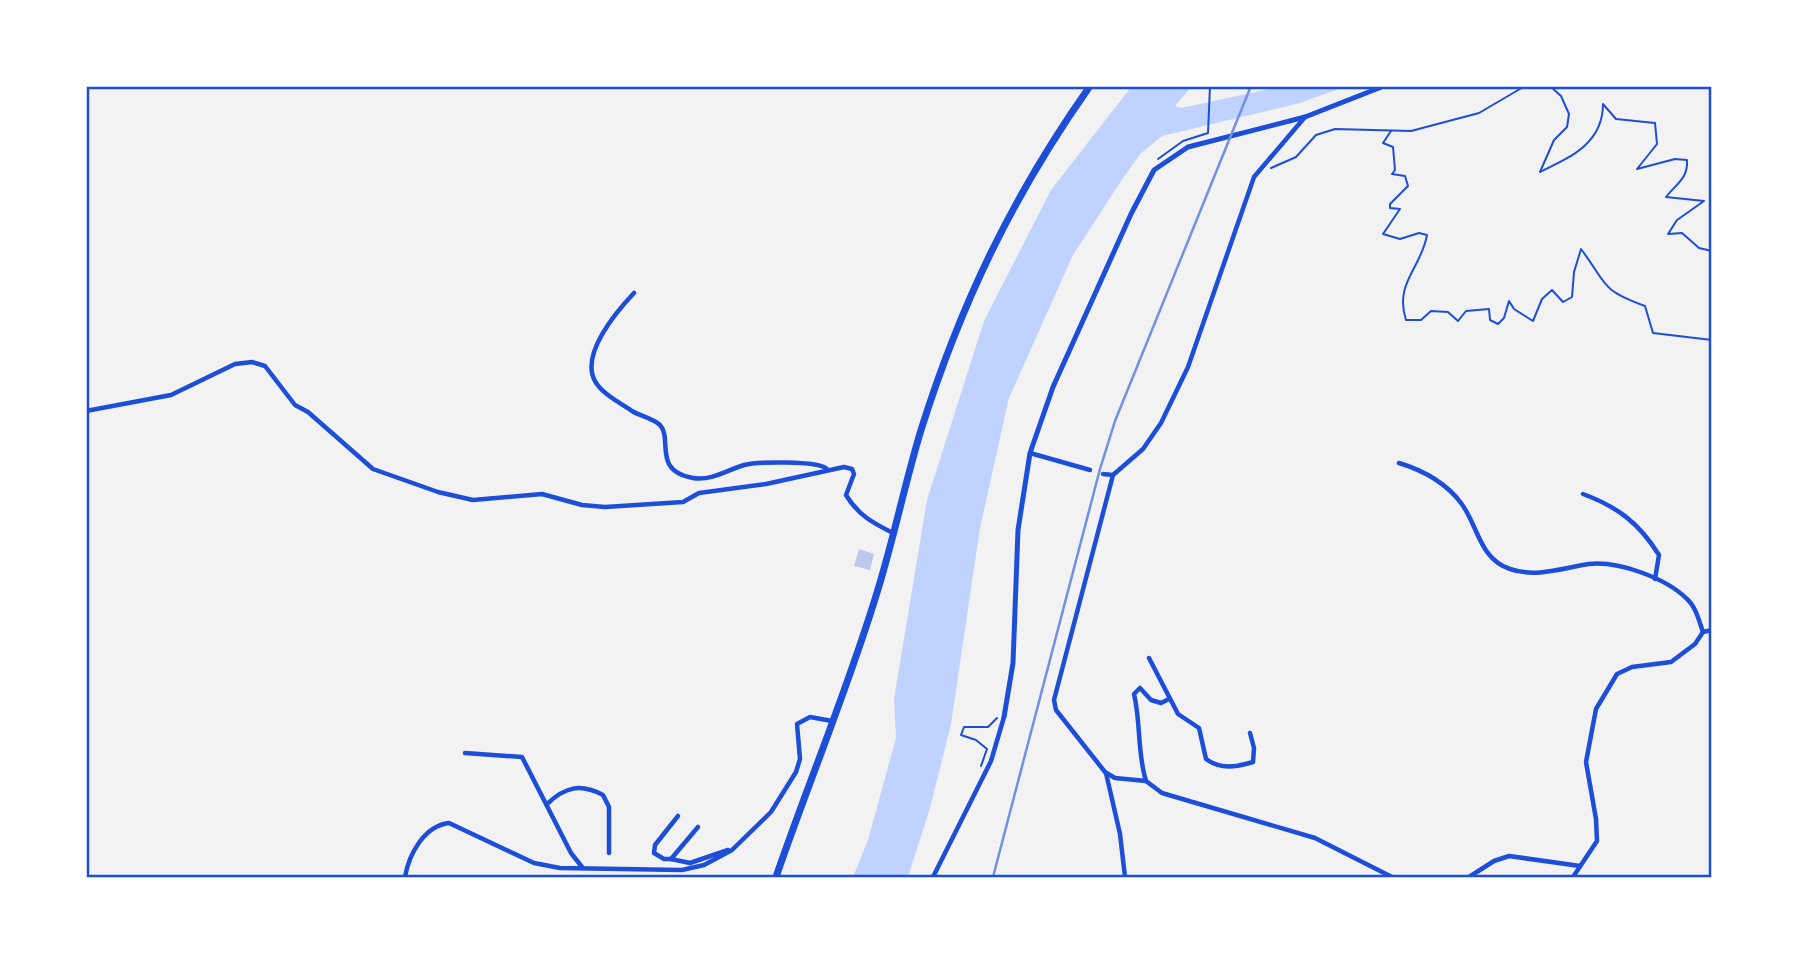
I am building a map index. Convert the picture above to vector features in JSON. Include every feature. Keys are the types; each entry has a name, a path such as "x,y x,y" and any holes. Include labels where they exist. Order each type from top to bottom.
{"main road":[{"path":"776,877 833,721 894,534 921,432 980,271 1009,212 1049,144 1090,86"}],"street":[{"path":"933,877 991,761 1005,714 1013,663 1018,530 1030,453 1053,387 1131,214 1154,170 1188,147 1305,117 1384,86"},
{"path":"1146,781 1115,778 1105,772 1055,710 1054,700 1113,475 1143,449 1161,423 1188,367 1254,177 1305,117"},
{"path":"634,293 609,322 593,356 592,370 602,390 633,411 659,424 664,436 664,452 671,466 680,474 694,478 723,474 754,464 813,463 827,470"},
{"path":"86,411 171,394 226,367 252,362 265,366 295,405 308,412 373,469 438,492 473,500 542,495 582,505 605,506 683,502 699,493 765,484 844,467 852,469 854,474 846,495 863,517 894,534"},
{"path":"1030,453 1090,470"},
{"path":"1399,463 1414,467 1448,488 1462,504 1486,554 1509,569 1541,573 1611,564 1655,579 1689,600 1703,632"},
{"path":"1103,474 1113,475"},
{"path":"1583,494 1614,506 1648,537 1659,555 1655,579"},
{"path":"1573,877 1597,841 1586,762 1596,709 1617,674 1632,667 1671,662 1695,644 1703,632 1712,630"},
{"path":"1149,659 1178,714 1199,728 1206,759 1213,765 1239,767 1253,762 1254,748 1250,733"},
{"path":"1168,699 1161,703 1151,700 1140,688 1134,694 1140,719 1139,760 1146,781 1161,793 1315,838 1392,877"},
{"path":"405,877 408,862 427,833 438,824 449,823 534,863 560,868 682,870 704,865 733,850 762,824 796,772 800,759 797,724 810,717 833,721"},
{"path":"465,753 522,757 570,853 583,867"},
{"path":"1105,772 1121,834 1125,877"},
{"path":"547,804 559,793 578,786 603,796 609,807 609,853"},
{"path":"678,816 656,845 654,853 664,859 690,863 733,850"},
{"path":"671,859 698,827"},
{"path":"1469,877 1494,861 1508,856 1580,866"}],"path":[{"path":"1208,133 1210,86"},
{"path":"1263,168 1276,168 1296,157 1316,135 1335,129 1410,131 1479,113 1525,86"},
{"path":"1550,86 1561,96 1569,114 1567,127 1554,140 1540,172 1582,150 1603,121 1603,104 1616,119 1655,123 1657,144 1637,169 1675,159 1687,160 1688,172 1685,179 1666,197 1704,201 1677,220 1668,234 1682,233 1699,248 1712,251"},
{"path":"1391,131 1383,143 1393,147 1395,170 1392,174 1405,176 1408,186 1390,204 1390,208 1400,209 1383,234 1400,239 1419,233 1427,235 1424,252 1407,280 1400,302 1406,320 1422,320 1431,311 1448,312 1458,321 1466,311 1489,309 1490,320 1498,324 1504,318 1509,301 1514,309 1533,321 1542,299 1552,290 1563,302 1572,297 1574,272 1581,248 1608,289 1617,296 1645,306 1653,332 1712,340"},
{"path":"980,769 987,749 976,740 961,735 964,726 988,726 1005,714"}],"water":[{"path":"1132,86 1192,86 1175,106 1181,108 1284,86 1347,86 1300,103 1162,136 1141,153 1073,255 1009,398 980,528 951,724 930,808 908,877 853,877 868,840 896,738 894,699 927,500 984,321 1051,190"}],"building":[{"path":"859,549 874,554 870,570 854,566"}],"railway":[{"path":"993,877 1115,421 1251,86"}]}
